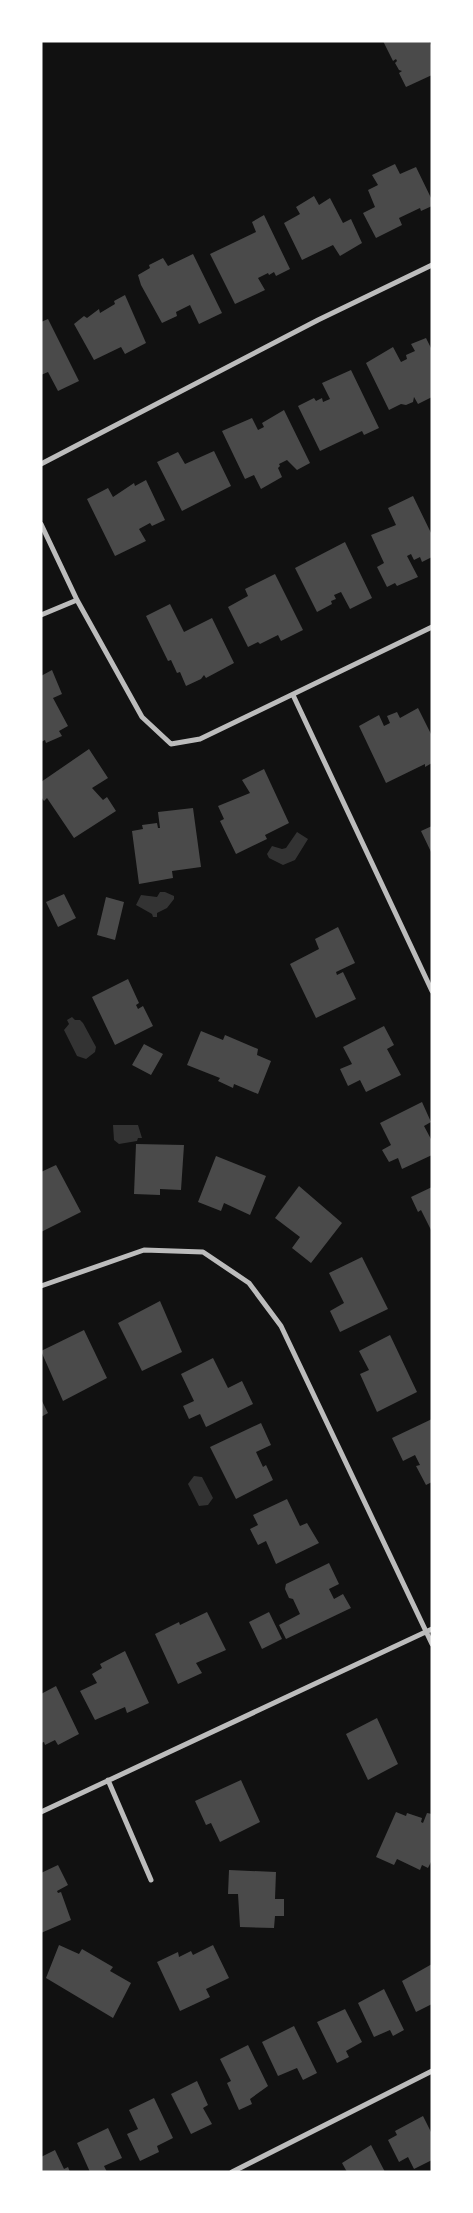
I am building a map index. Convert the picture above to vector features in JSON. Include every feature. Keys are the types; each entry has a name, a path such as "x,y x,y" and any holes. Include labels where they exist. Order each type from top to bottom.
{"street":[{"path":"41,464 318,320 432,265"},
{"path":"41,524 77,600 142,717 171,744 200,739 432,627"},
{"path":"41,615 77,600"},
{"path":"293,695 432,992"},
{"path":"41,1286 144,1250 203,1252 249,1283 281,1326 432,1644"},
{"path":"41,1812 432,1629"},
{"path":"108,1780 151,1880"},
{"path":"232,2172 432,2071"}],"shaded area":[{"path":"297,832 308,839 295,860 283,865 269,858 267,854 272,846 282,849 286,848"},
{"path":"160,892 174,896 174,899 167,908 157,913 157,917 153,917 152,914 136,905 141,895 157,897"},
{"path":"72,1017 83,1023 96,1047 95,1052 86,1059 77,1056 64,1030 69,1024 67,1020"},
{"path":"113,1125 138,1125 142,1138 138,1138 137,1141 119,1144 114,1140"},
{"path":"194,1476 202,1477 213,1498 208,1505 199,1506 188,1484"}],"building":[{"path":"383,41 429,41 432,47 432,75 406,87 399,73 402,71 399,70 395,63 396,59 393,61"},
{"path":"395,164 400,174 416,167 432,200 432,206 421,211 420,208 399,218 402,225 376,238 363,213 375,207 368,190 378,185 372,175"},
{"path":"314,196 319,205 330,198 343,223 351,219 362,243 340,256 333,245 302,260 284,223 300,214 296,207"},
{"path":"264,215 290,269 276,276 274,272 258,278 265,290 235,304 210,254 256,232 252,222"},
{"path":"193,254 222,313 199,324 190,305 176,312 177,316 162,323 141,285 138,275 150,268 149,265 163,258 168,266"},
{"path":"125,295 146,343 125,354 121,347 94,360 74,324 84,316 87,318 99,309 100,313 115,304 114,301"},
{"path":"48,319 79,381 58,391 48,372 41,375 41,322"},
{"path":"426,338 432,350 432,397 418,404 414,397 413,402 406,405 401,404 389,410 366,363 393,347 401,362 407,359 406,355 415,351 411,344"},
{"path":"351,370 379,428 364,435 362,431 320,451 298,406 314,398 316,401 322,398 323,402 330,399 322,383"},
{"path":"284,410 310,463 297,470 287,460 279,464 278,468 282,477 261,489 254,475 245,479 222,431 252,418 258,430 264,427 262,423"},
{"path":"214,451 231,486 182,511 157,462 178,452 185,464"},
{"path":"146,480 165,520 152,526 150,523 139,529 146,541 115,556 87,499 108,488 113,497 134,483 135,486"},
{"path":"413,496 432,535 432,557 422,562 420,557 414,560 411,554 407,556 418,577 397,586 395,583 387,587 377,567 384,563 371,535 396,525 388,508"},
{"path":"345,542 372,598 350,609 341,592 334,595 336,599 331,601 332,604 317,612 295,568"},
{"path":"275,574 303,630 281,641 278,635 260,644 258,642 248,647 228,607 248,596 245,589"},
{"path":"170,604 184,632 212,618 234,663 206,678 204,675 201,679 186,686 180,672 177,673 171,660 168,661 146,616"},
{"path":"52,670 62,694 53,698 68,726 59,731 62,736 46,743 45,740 41,742 41,676"},
{"path":"418,708 432,736 432,763 425,767 425,764 386,783 359,726 379,715 384,726 390,723 387,716 397,712 400,718"},
{"path":"89,749 108,778 92,788 103,800 107,797 116,811 74,838 47,798 44,801 41,797 41,782"},
{"path":"264,769 289,823 265,835 267,839 236,854 220,821 224,819 218,806 250,793 242,780"},
{"path":"193,808 201,867 172,871 173,878 139,884 132,831 143,829 142,825 157,823 158,828 160,828 158,812"},
{"path":"432,826 432,854 421,831"},
{"path":"64,894 76,918 58,927 46,902"},
{"path":"106,897 124,902 115,940 97,935"},
{"path":"338,927 355,963 336,972 337,975 343,972 356,999 316,1018 290,964 319,949 315,939"},
{"path":"128,979 139,1003 136,1005 138,1009 143,1006 153,1026 115,1045 92,997"},
{"path":"384,1026 394,1045 387,1049 401,1075 366,1092 360,1080 348,1086 340,1069 352,1064 343,1047"},
{"path":"201,1031 223,1040 225,1035 258,1049 257,1055 271,1061 258,1094 234,1084 233,1088 218,1081 220,1078 187,1065"},
{"path":"144,1044 163,1054 151,1075 132,1065"},
{"path":"422,1102 431,1122 424,1126 432,1141 432,1155 402,1169 398,1158 389,1162 382,1150 391,1145 380,1123"},
{"path":"136,1144 184,1145 181,1190 160,1189 160,1195 134,1194"},
{"path":"216,1156 266,1176 250,1215 224,1203 221,1211 198,1202"},
{"path":"56,1165 81,1212 41,1232 41,1172"},
{"path":"299,1186 342,1223 311,1263 292,1248 300,1237 275,1218"},
{"path":"432,1187 432,1232 421,1210 418,1212 411,1197"},
{"path":"362,1257 388,1309 340,1332 330,1311 344,1303 329,1273"},
{"path":"160,1301 182,1352 142,1371 118,1323"},
{"path":"84,1330 107,1378 63,1401 41,1351"},
{"path":"390,1335 417,1392 377,1412 360,1374 369,1370 359,1351"},
{"path":"213,1358 228,1388 242,1381 253,1404 206,1427 200,1414 189,1419 183,1406 194,1401 181,1374"},
{"path":"41,1399 48,1413 41,1417"},
{"path":"432,1419 432,1482 426,1485 416,1466 420,1465 415,1455 403,1461 392,1438"},
{"path":"261,1423 271,1445 256,1452 263,1467 266,1465 273,1480 236,1499 210,1447"},
{"path":"287,1499 300,1526 307,1523 319,1543 276,1564 266,1541 258,1545 250,1529 258,1525 253,1515"},
{"path":"329,1563 339,1584 329,1589 334,1599 343,1594 351,1608 286,1639 279,1625 300,1614 293,1599 289,1598 285,1589 286,1584"},
{"path":"207,1612 226,1650 196,1663 202,1673 178,1684 155,1634 179,1622 180,1625"},
{"path":"269,1612 282,1639 262,1649 249,1622"},
{"path":"125,1651 149,1703 127,1713 125,1707 95,1720 80,1691 97,1683 92,1674 102,1668 100,1664"},
{"path":"56,1686 79,1734 58,1745 55,1740 45,1745 44,1742 41,1743 41,1694"},
{"path":"377,1718 398,1764 368,1780 346,1734"},
{"path":"241,1780 260,1822 220,1842 211,1823 206,1825 195,1801"},
{"path":"396,1812 406,1816 407,1813 422,1818 421,1822 423,1823 427,1813 432,1814 432,1860 428,1868 422,1865 420,1870 397,1859 394,1865 376,1857"},
{"path":"58,1865 68,1885 57,1891 58,1893 61,1892 71,1920 41,1933 41,1873"},
{"path":"229,1870 276,1872 275,1899 284,1899 284,1916 275,1916 274,1928 240,1927 238,1894 228,1894"},
{"path":"59,1945 79,1954 82,1949 113,1967 110,1971 131,1983 113,2018 46,1978"},
{"path":"213,1945 229,1978 206,1989 210,1997 180,2011 157,1962 178,1952 179,1957 191,1951 193,1955"},
{"path":"432,1964 432,2004 416,2012 402,1981"},
{"path":"384,1989 404,2030 393,2036 390,2030 374,2037 358,2003"},
{"path":"345,2009 362,2042 346,2051 349,2057 337,2063 317,2022"},
{"path":"294,2026 317,2073 303,2080 297,2068 278,2076 262,2042"},
{"path":"248,2045 268,2086 250,2099 252,2104 239,2110 227,2083 231,2081 220,2059"},
{"path":"197,2081 208,2105 203,2108 212,2124 191,2134 171,2094"},
{"path":"154,2098 173,2138 157,2146 159,2152 140,2161 127,2134 138,2129 129,2110"},
{"path":"423,2116 432,2134 432,2160 414,2169 408,2157 399,2162 388,2140 397,2135 395,2131"},
{"path":"108,2128 122,2158 104,2166 107,2172 90,2172 77,2143"},
{"path":"371,2145 385,2172 347,2172 342,2163"},
{"path":"55,2150 64,2169 68,2167 70,2172 41,2172 41,2157"}]}
